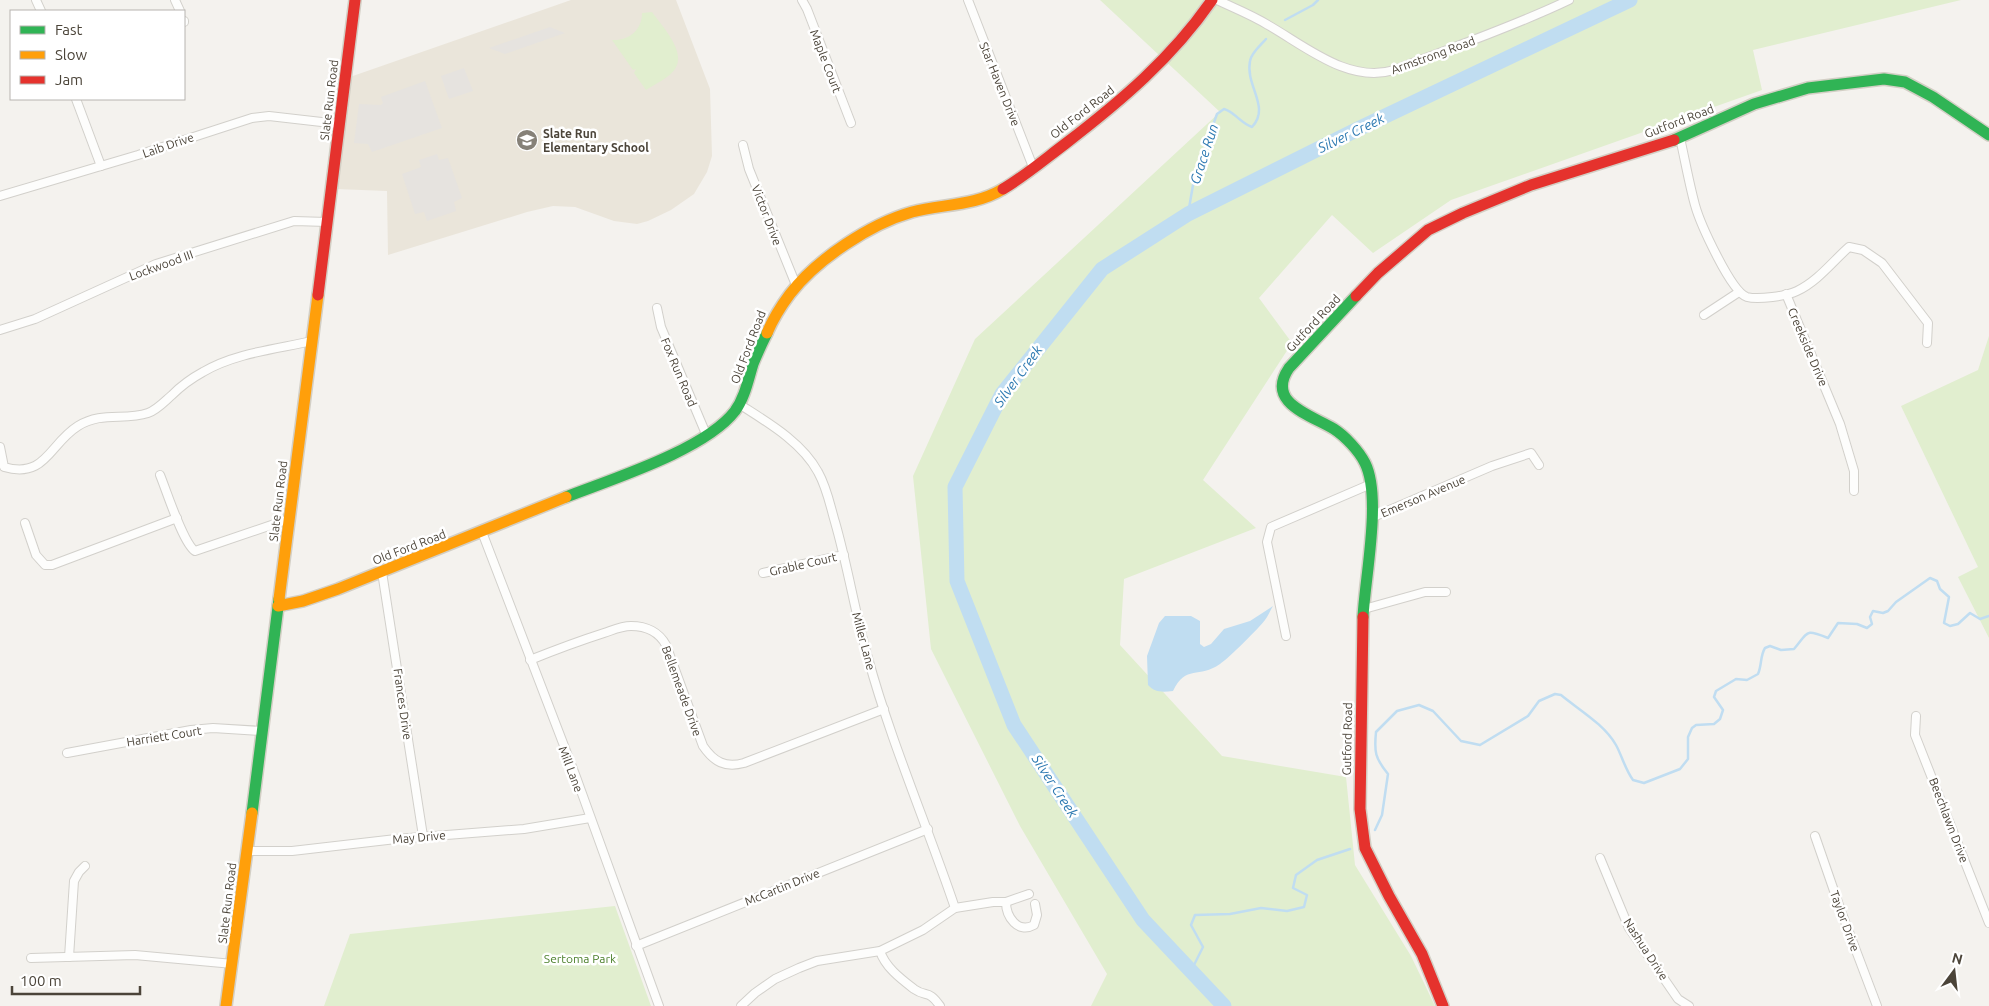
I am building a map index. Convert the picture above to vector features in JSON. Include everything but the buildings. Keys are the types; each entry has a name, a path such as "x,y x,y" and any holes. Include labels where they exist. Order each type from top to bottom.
{"street":[{"name":"Slate Run Road","path":"226,1006 248,852 354,0"},
{"name":"Maple Court","path":"802,0 808,9 851,122"},
{"name":"Star Haven Drive","path":"968,0 1033,167"},
{"name":"Old Ford Road","path":"278,606 312,600 482,532 656,460 706,434 728,418 739,404 778,308 796,285 817,266 868,230 911,212 981,200 1004,188 1098,119 1154,69 1196,23 1212,0"},
{"name":"Armstrong Road","path":"1216,0 1268,24 1330,60 1371,74 1394,70 1462,45 1570,0"},
{"name":"Gutford Road","path":"1443,1006 1422,954 1389,896 1365,848 1360,809 1364,609 1373,490 1365,463 1354,448 1336,430 1298,410 1285,397 1281,386 1283,377 1289,368 1378,273 1428,230 1463,213 1531,186 1680,138 1754,104 1808,88 1884,79 1905,82 1940,102 1989,135"},
{"path":"76,100 101,166"},
{"name":"Laib Drive","path":"0,196 252,118 269,116 339,124"},
{"path":"1680,138 1695,207 1713,249 1739,292 1704,315"},
{"name":"Victor Drive","path":"743,145 748,169 796,285"},
{"name":"Lockwood III","path":"0,330 35,319 156,264 294,222 327,222"},
{"path":"1786,294 1796,291 1823,274 1849,247 1863,250 1882,262 1928,323 1927,343"},
{"name":"Creekside Drive","path":"1739,292 1748,297 1764,298 1786,294 1840,424 1854,471 1854,491"},
{"name":"Fox Run Road","path":"657,308 661,326 706,434"},
{"path":"0,447 4,466 16,470 29,468 43,462 77,426 94,418 135,416 149,413 195,378 216,365 312,341"},
{"name":"Miller Lane","path":"739,404 776,430 809,458 826,489 844,555 868,658 884,709 955,908"},
{"name":"Emerson Avenue","path":"1372,518 1474,474 1531,453 1539,465"},
{"path":"160,475 190,548 195,552 289,519"},
{"path":"1286,636 1267,542 1270,527 1371,484"},
{"path":"25,523 36,555 45,565 52,565 177,518"},
{"name":"Mill Lane","path":"482,532 576,777 659,1006"},
{"name":"Grable Court","path":"763,573 844,555"},
{"name":"Frances Drive","path":"382,572 423,836"},
{"path":"1364,609 1424,592 1446,592"},
{"name":"Bellemeade Drive","path":"530,660 622,627 638,626 652,631 663,639 703,746 713,758 725,765 744,763 884,709"},
{"name":"Beechlawn Drive","path":"1916,716 1915,735 1989,923"},
{"name":"Harriett Court","path":"67,753 192,730 213,728 262,731"},
{"name":"May Drive","path":"248,852 292,852 423,836 524,829 590,818"},
{"name":"McCartin Drive","path":"636,946 928,829"},
{"name":"Taylor Drive","path":"1816,836 1841,911 1877,1006"},
{"name":"Nashua Drive","path":"1600,858 1629,928 1678,999 1689,1006"},
{"path":"69,957 74,881 85,866"},
{"path":"741,1006 775,979 817,961 880,951 923,930 955,908 986,902 1006,902 1029,894"},
{"path":"1006,902 1007,913 1011,920 1022,927 1034,925 1037,915 1035,904"},
{"path":"880,951 887,966 915,990 931,995 940,1006"},
{"path":"31,958 135,955 233,964"}],"shaded area":[{"name":"Slate Run Elementary School","path":"571,0 676,0 710,89 712,156 707,172 694,194 671,210 637,224 614,221 575,207 553,206 527,212 388,255 387,191 336,189 350,77"},
{"path":"550,27 565,33 505,54 489,48"},
{"path":"464,68 473,91 449,99 441,76"},
{"path":"425,81 442,128 372,152 368,144 354,143 359,104 381,105 383,103 381,97"},
{"path":"437,154 439,160 448,158 462,198 454,202 456,211 427,221 424,212 415,214 402,174 421,167 419,160"}],"green space":[{"path":"1100,0 1961,0 1753,50 1762,90 1451,200 1373,253 1332,215 1259,298 1292,343 1203,480 1256,528 1124,579 1120,645 1222,756 1346,777 1355,865 1411,956 1435,1006 1091,1006 1107,974 1020,826 931,649 913,476 975,339 1220,112"},
{"path":"652,12 672,39 676,47 678,62 675,69 669,75 646,90 634,73 636,69 633,70 612,40 624,39 629,36 640,25 642,13"},
{"path":"1989,336 1989,638 1958,577 1978,567 1901,406 1978,370"},
{"name":"Sertoma Park","path":"615,906 651,1006 324,1006 350,934"}],"water":[{"path":"1273,606 1262,624 1237,650 1220,664 1206,671 1188,675 1178,683 1173,691 1156,691 1148,685 1147,656 1159,623 1165,616 1191,616 1200,621 1200,644 1204,647 1211,644 1224,629 1250,621"}],"waterway":[{"name":"Grace Run","path":"1285,20 1313,5 1318,0"},
{"name":"Silver Creek","path":"1224,1006 1143,920 1014,725 957,581 955,487 1002,394 1102,269 1188,214 1360,128 1630,0"},
{"name":"Grace Run","path":"1188,214 1193,185 1207,151 1217,114 1224,109 1252,127 1257,119 1259,112 1249,70 1250,61 1254,52 1266,39"},
{"path":"1375,830 1382,815 1388,774 1380,764 1376,754 1376,732 1397,711 1419,705 1433,711 1461,741 1480,745 1528,716 1539,701 1555,694 1561,695 1605,730 1616,745 1633,780 1644,783 1680,769 1688,759 1688,737 1692,728 1696,725 1714,724 1720,719 1723,710 1714,697 1716,691 1736,679 1747,680 1758,674 1765,648 1770,646 1781,650 1794,649 1808,633 1815,633 1828,638 1838,623 1857,624 1867,628 1872,624 1870,617 1873,611 1883,613 1888,611 1896,602 1930,578 1937,581 1940,589 1949,597 1944,623 1950,626 1958,624 1970,613 1980,619 1989,616"},
{"path":"1191,971 1203,947 1191,925 1195,915 1230,914 1261,908 1287,911 1304,907 1307,895 1293,888 1296,875 1317,860 1350,849"}],"traffic: fast":[{"path":"1674,140 1754,104 1808,88 1884,79 1905,82 1933,97 1989,135"},
{"path":"1356,296 1289,368 1283,380 1283,390 1287,399 1303,413 1334,429 1343,436 1365,463 1370,478 1372,516 1363,617"},
{"path":"566,497 632,472 680,451 721,425 735,411 741,400 753,364 767,333"},
{"path":"252,813 279,599"}],"traffic: slow":[{"path":"767,333 783,303 801,281 845,244 879,225 912,212 970,202 992,195 1003,189"},
{"path":"279,599 318,295"},
{"path":"278,606 303,601 338,589 566,497"},
{"path":"226,1006 252,813"}],"traffic: jam":[{"path":"318,295 355,0"},
{"path":"1003,189 1086,128 1126,95 1163,60 1212,0"},
{"path":"1356,296 1378,273 1428,230 1463,213 1531,185 1674,140"},
{"path":"1363,617 1360,809 1365,848 1389,896 1422,954 1443,1006"}],"place":[{"name":"Slate Run Elementary School","path":"527,140"}]}
